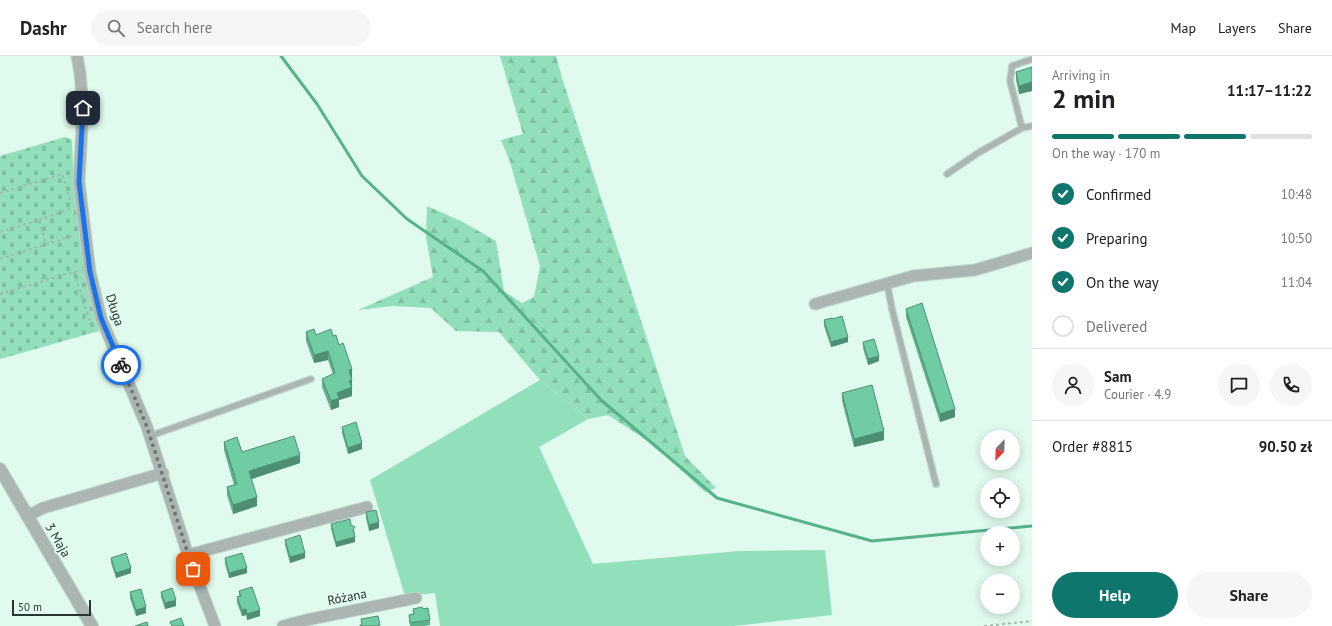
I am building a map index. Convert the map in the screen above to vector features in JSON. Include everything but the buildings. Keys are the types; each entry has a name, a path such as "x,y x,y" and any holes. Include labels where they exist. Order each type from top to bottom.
{"street":[{"name":"Długa","path":"77,56 83,108 79,182 89,268 101,318 150,436 188,555 215,626"},
{"path":"815,304 913,276 975,270 1032,253"},
{"name":"3 Maja","path":"0,469 92,626"},
{"path":"27,516 43,508 162,472"},
{"path":"188,555 367,507"},
{"name":"Różana","path":"283,626 416,598"}],"lane":[{"path":"1022,128 1010,80 1012,66 1032,60"},
{"path":"947,174 978,153 1022,128 1032,126"},
{"path":"887,283 892,309 936,484"},
{"path":"150,436 311,379"}],"path":[{"path":"0,193 62,174 72,208 0,232"},
{"path":"39,220 46,244"},
{"path":"0,259 72,236"},
{"path":"0,294 89,268"},
{"path":"74,272 92,329"},
{"path":"984,626 1032,621"}],"green space":[{"path":"500,56 556,56 685,456 716,488 705,492 654,445 608,415 588,419 540,380 499,332 456,331 431,308 392,306 358,310 433,277 426,237 427,206 461,221 496,241 504,291 522,303 534,297 540,266 510,162 501,140 523,134"},
{"path":"65,137 72,140 74,185 84,269 90,300 99,331 0,359 0,156"},
{"path":"540,380 588,419 539,447 593,564 739,551 825,550 832,615 734,626 440,626 435,593 405,596 370,480"}],"waterway":[{"path":"281,56 317,104 362,176 407,219 483,271 601,400 717,498 872,541 1032,526"}],"way so far":[{"path":"121,365 147,427 193,569"}],"route":[{"path":"83,108 79,182 90,272 101,318 121,365"}]}
